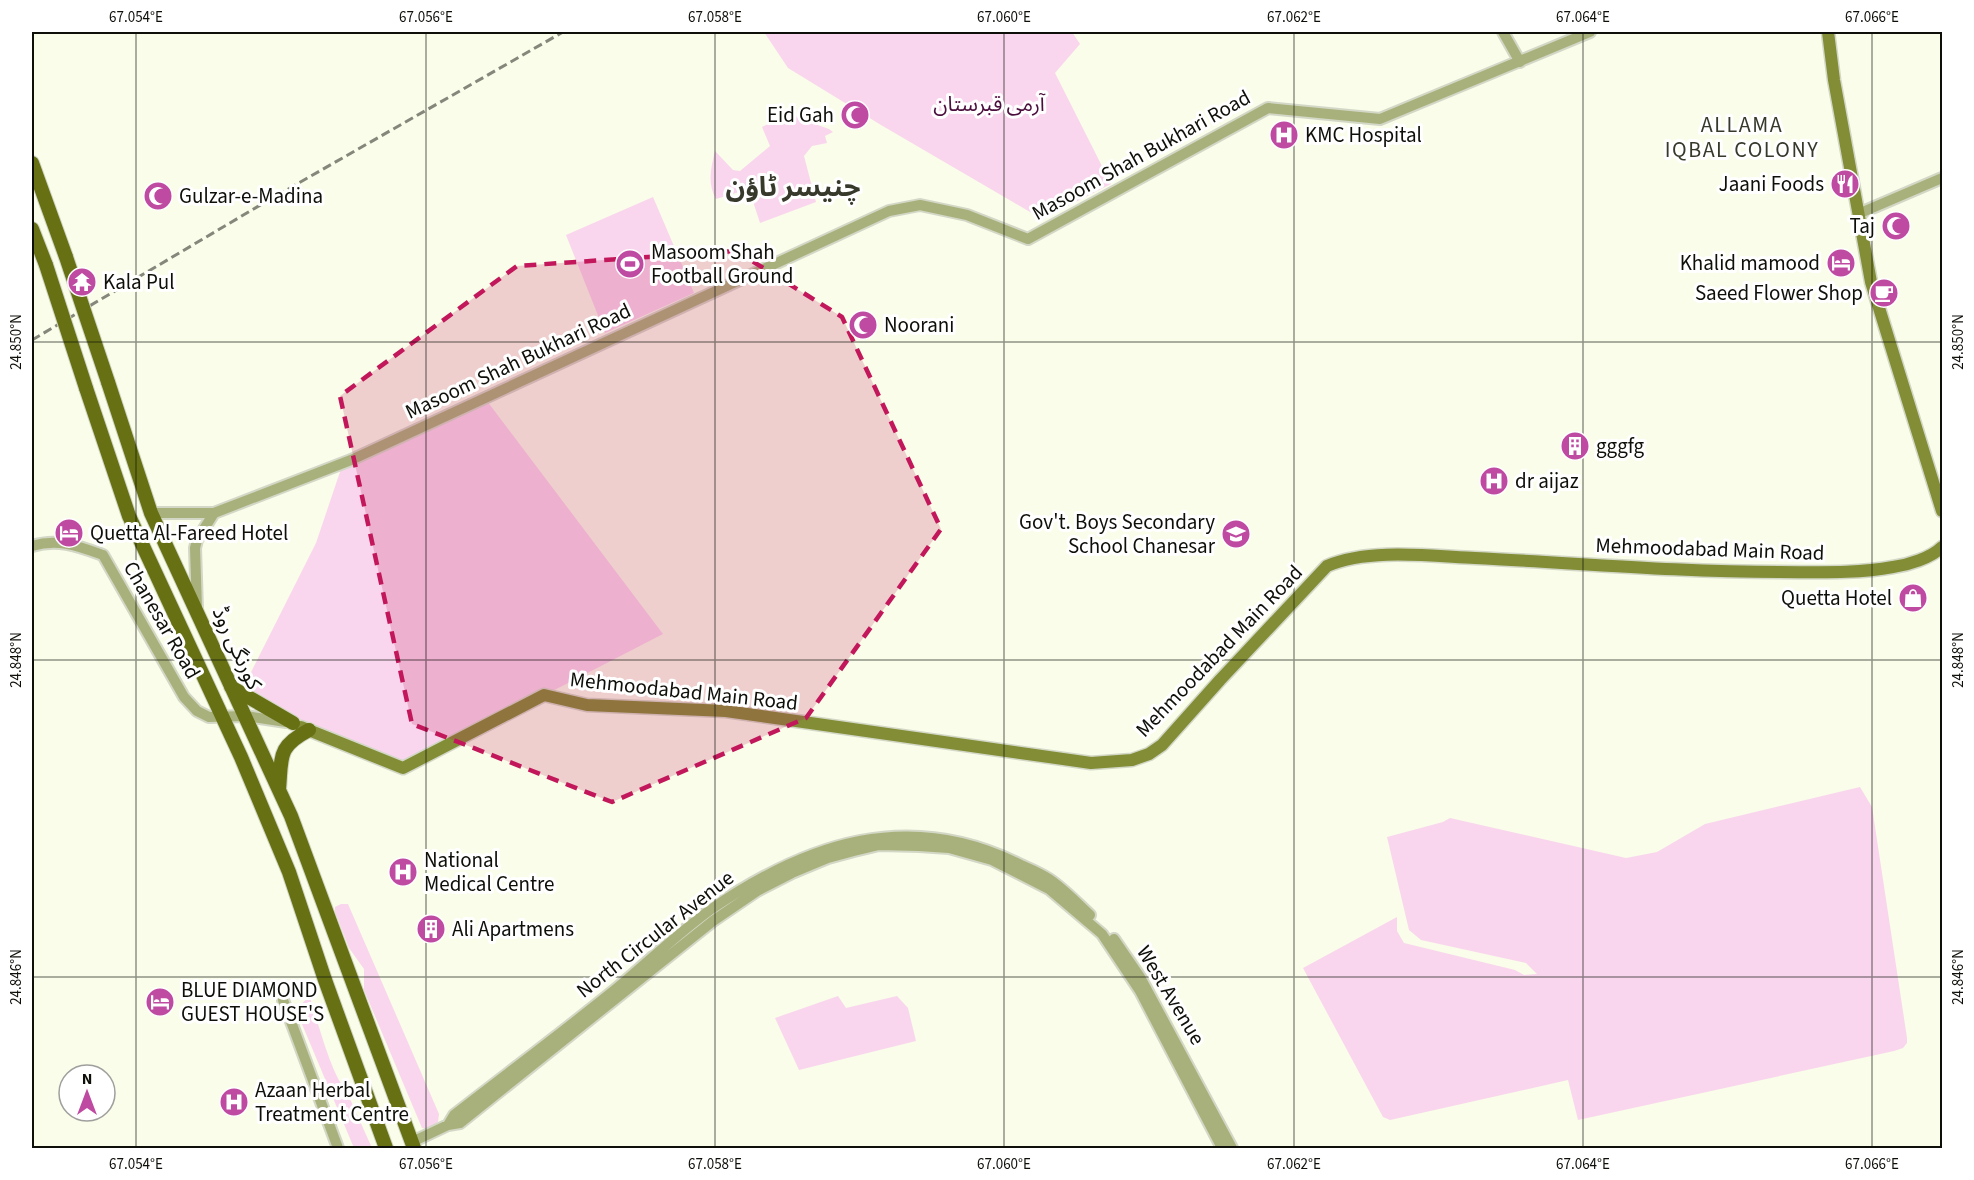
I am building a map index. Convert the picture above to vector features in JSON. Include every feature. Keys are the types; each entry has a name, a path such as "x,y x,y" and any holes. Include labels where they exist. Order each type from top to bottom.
{"main road":[{"path":"1828,32 1834,84 1871,282 1942,511"},
{"name":"کورنگی روڈ","path":"32,162 151,513 291,816 413,1145"},
{"name":"کورنگی روڈ","path":"33,234 46,265 129,516 222,716 289,872 386,1149"},
{"name":"Mehmoodabad Main Road","path":"301,726 403,768 544,695 587,705 726,711 1091,763 1112,763 1132,760 1149,754 1162,745 1327,566 1343,559 1364,556 1444,556 1744,572 1849,572 1895,567 1934,554 1942,547"},
{"path":"231,687 301,726 285,748 281,761 279,792"}],"street":[{"path":"1503,32 1520,62"},
{"name":"Masoom Shah Bukhari Road","path":"151,513 214,513 351,460 888,211 920,205 967,215 1028,239 1268,108 1380,119 1590,32"},
{"path":"1858,214 1942,178"},
{"path":"197,614 195,548 197,540 214,513"},
{"name":"Chanesar Road","path":"32,546 47,541 77,546 103,555 184,697 200,713 209,717 246,716 301,726"},
{"name":"North Circular Avenue","path":"413,1145 448,1125 454,1114 608,995 708,912 751,884 793,862 836,846 878,837 913,835 950,839 1000,854 1050,885"},
{"name":"West Avenue","path":"1050,885 1102,934 1140,991 1222,1149"},
{"name":"West Avenue","path":"1050,885 1108,930 1140,977 1232,1149"},
{"path":"283,1000 338,1149"}],"highlighted area":[{"path":"736,251 842,317 941,529 806,718 612,802 412,724 340,396 517,266"}],"green space":[{"name":"آرمی قبرستان","path":"764,32 1072,32 1080,44 1055,73 1111,184 1042,219 788,68"},
{"path":"792,112 798,118 833,132 825,136 827,143 812,146 804,156 816,202 760,223 749,189 716,199 711,181 715,151 733,170 740,171 770,146 762,127"},
{"name":"Masoom Shah Football Ground","path":"653,197 694,293 605,333 566,235"},
{"path":"484,397 663,634 403,768 283,720 241,692 316,543 343,463"},
{"path":"1860,787 1872,807 1907,1038 1907,1043 1903,1048 1894,1051 1578,1120 1568,1080 1390,1120 1383,1117 1303,968 1397,917 1397,931 1404,943 1515,970 1524,975 1537,974 1526,963 1421,940 1409,930 1387,837 1443,822 1450,818 1626,858 1657,852 1705,824"},
{"path":"348,904 439,1114 438,1122 428,1129 422,1128 364,990 364,969 349,948 335,912 335,907"},
{"path":"838,996 846,1008 897,996 908,1008 916,1041 799,1070 775,1018"},
{"path":"310,998 330,1061 346,1090 372,1148 354,1148 299,1017 301,1005"}],"railway":[{"path":"32,340 262,204 563,32"}],"place":[{"name":"Eid Gah","path":"855,115"},
{"name":"KMC Hospital","path":"1284,135"},
{"name":"Jaani Foods","path":"1845,184"},
{"name":"Gulzar-e-Madina","path":"158,196"},
{"name":"Taj","path":"1896,226"},
{"name":"Khalid mamood","path":"1841,263"},
{"name":"Masoom Shah Football Ground","path":"630,264"},
{"name":"Kala Pul","path":"82,282"},
{"name":"Saeed Flower Shop","path":"1884,293"},
{"name":"Noorani","path":"863,325"},
{"name":"gggfg","path":"1575,446"},
{"name":"dr aijaz","path":"1494,481"},
{"name":"Quetta Al-Fareed Hotel","path":"69,533"},
{"name":"Gov't. Boys Secondary School Chanesar","path":"1236,534"},
{"name":"Quetta Hotel","path":"1913,598"},
{"name":"National Medical Centre","path":"403,872"},
{"name":"Ali Apartmens","path":"431,929"},
{"name":"BLUE DIAMOND GUEST HOUSE'S","path":"160,1002"},
{"name":"Azaan Herbal Treatment Centre","path":"234,1102"}],"district":[{"name":"ALLAMA IQBAL COLONY","path":"1742,136"},
{"name":"چنیسر ٹاؤن","path":"793,187"}]}
